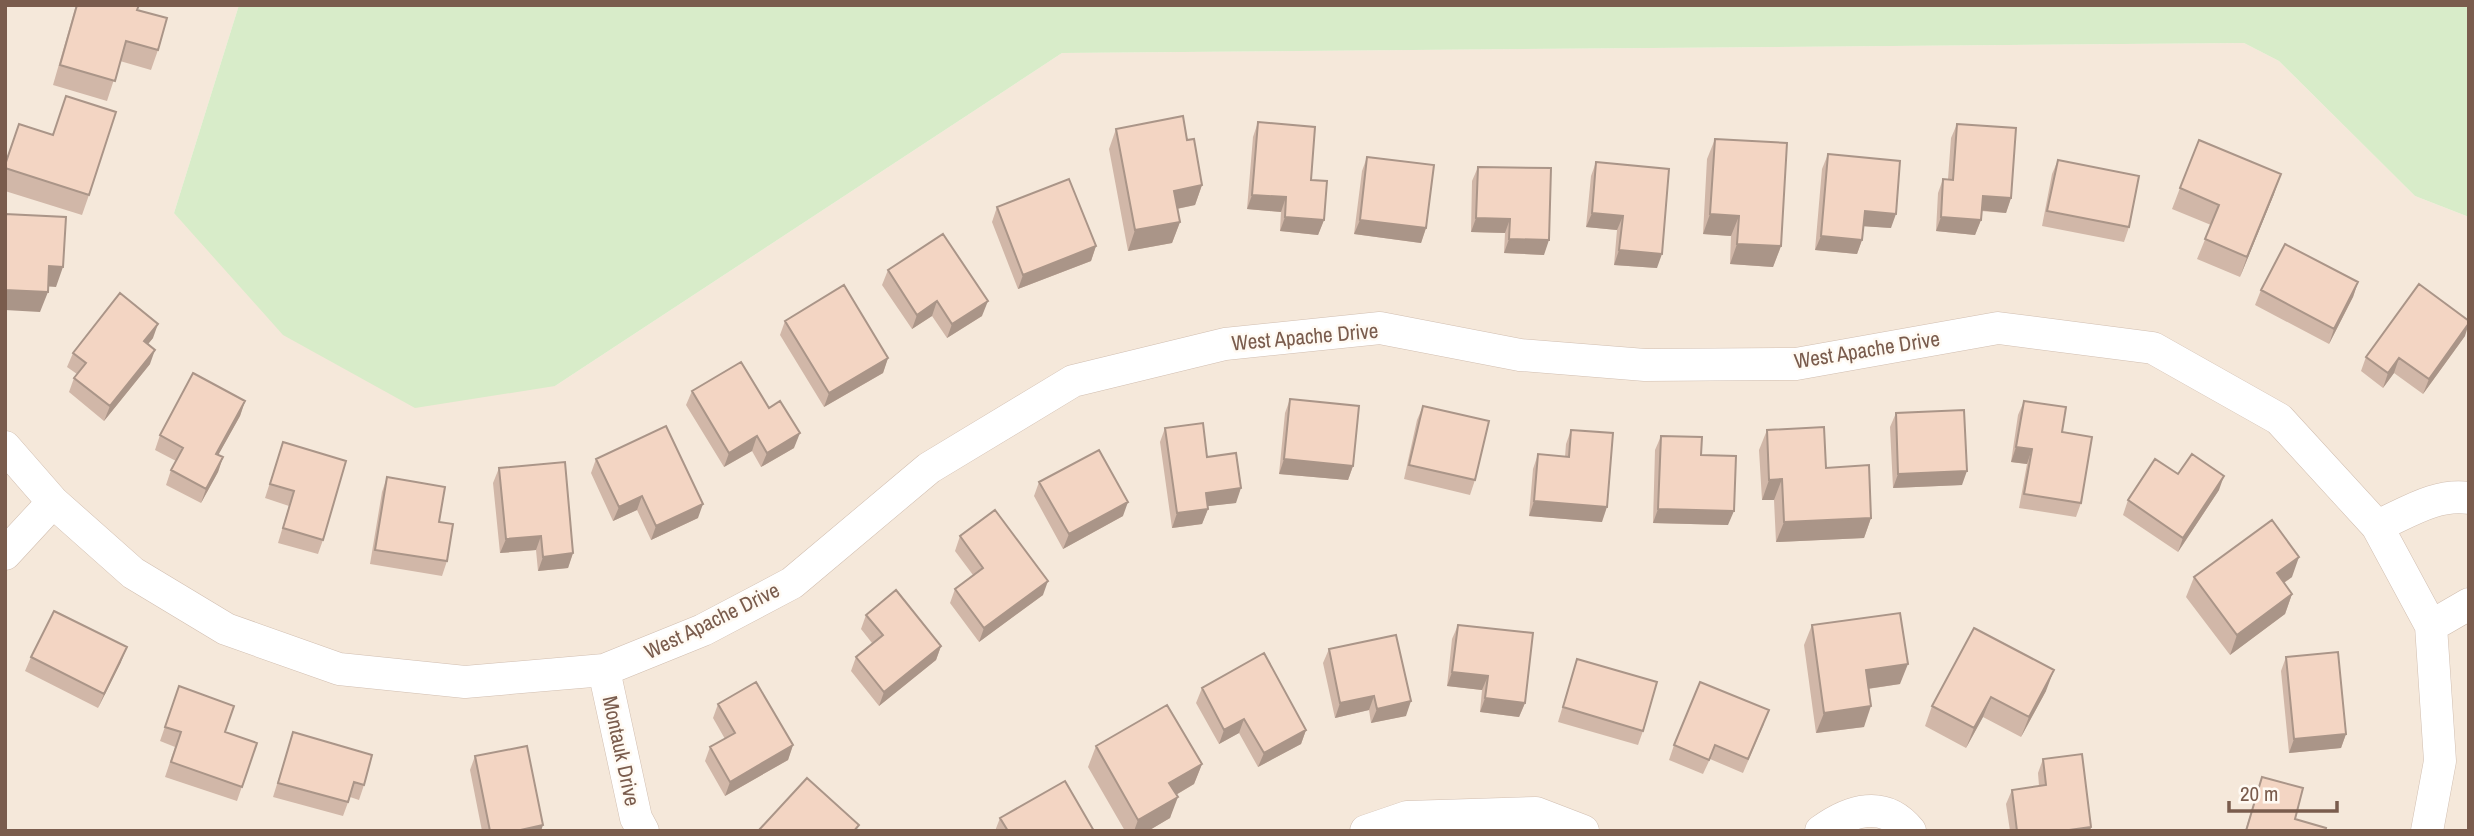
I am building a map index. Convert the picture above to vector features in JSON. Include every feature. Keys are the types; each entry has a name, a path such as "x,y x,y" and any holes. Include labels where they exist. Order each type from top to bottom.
{"street":[{"name":"West Apache Drive","path":"5,447 53,502 134,573 226,629 339,669 465,682 604,670 704,630 792,583 929,468 1073,381 1225,344 1380,328 1520,355 1644,365 1796,363 1998,328 2153,348 2279,419 2377,526 2431,626 2440,761 2427,831"},
{"path":"2377,526 2435,500 2453,496 2469,498"},
{"path":"5,554 53,502"},
{"path":"2431,626 2469,604"},
{"name":"Montauk Drive","path":"604,670 636,818 643,831"},
{"path":"1821,831 1840,817 1862,810 1883,812 1902,821 1910,831"},
{"path":"1366,831 1407,817 1536,813 1583,831"}],"shaded area":[{"path":"5,5 239,5 174,213 555,386 1062,53 2244,43 2279,61 2415,196 2469,217 2469,831 5,831"}],"green space":[{"path":"239,5 2469,5 2469,217 2415,196 2279,61 2244,43 1062,53 555,386 415,408 283,335 174,213"}],"building":[{"path":"77,5 139,5 137,10 167,18 158,50 126,41 115,81 60,65"},
{"path":"66,96 116,112 89,195 5,168 19,124 53,135"},
{"path":"1183,116 1187,140 1194,139 1202,185 1174,191 1180,222 1135,230 1116,129"},
{"path":"1258,122 1315,127 1311,180 1327,181 1324,220 1285,217 1286,197 1252,195"},
{"path":"1957,124 2016,128 2011,198 1983,196 1981,220 1941,217 1943,179 1953,180"},
{"path":"1715,139 1787,143 1781,246 1737,244 1739,216 1710,214"},
{"path":"2199,140 2281,174 2247,257 2205,239 2219,205 2180,188"},
{"path":"1828,154 1900,161 1896,214 1865,211 1862,240 1821,236"},
{"path":"1367,157 1434,165 1426,228 1360,220"},
{"path":"2058,160 2139,176 2129,227 2047,211"},
{"path":"1596,162 1669,169 1662,254 1619,250 1623,216 1592,213"},
{"path":"1478,167 1551,168 1549,240 1509,239 1510,219 1476,218"},
{"path":"1069,179 1096,246 1023,275 997,207"},
{"path":"5,214 66,217 63,267 49,266 48,292 5,290"},
{"path":"943,234 988,301 952,324 937,301 917,315 888,270"},
{"path":"2285,244 2358,282 2334,329 2261,290"},
{"path":"2419,284 2469,321 2429,379 2399,358 2388,373 2366,357"},
{"path":"844,285 888,358 829,393 785,321"},
{"path":"120,293 158,324 144,341 155,350 110,406 74,378 86,363 73,353"},
{"path":"741,362 769,408 780,401 800,433 767,453 757,436 729,453 692,391"},
{"path":"193,373 245,401 216,454 223,457 206,489 171,470 183,448 160,435"},
{"path":"1290,399 1359,406 1353,466 1284,459"},
{"path":"2024,401 2066,407 2062,432 2092,437 2081,503 2024,494 2032,449 2016,447"},
{"path":"1423,406 1489,421 1475,480 1409,465"},
{"path":"1964,410 1967,471 1898,474 1896,413"},
{"path":"1203,423 1207,457 1236,453 1241,488 1206,493 1208,509 1177,513 1165,428"},
{"path":"666,426 703,504 656,526 642,496 619,507 596,459"},
{"path":"1824,427 1826,468 1869,465 1871,518 1784,522 1782,479 1769,480 1767,430"},
{"path":"1571,430 1613,433 1607,507 1534,501 1538,454 1569,457"},
{"path":"1661,436 1702,437 1701,455 1736,456 1734,511 1658,509"},
{"path":"283,442 346,461 323,540 283,528 294,491 270,484"},
{"path":"1099,450 1128,502 1069,534 1039,482"},
{"path":"2192,454 2224,476 2183,538 2128,500 2155,459 2178,474"},
{"path":"565,462 573,553 543,557 541,536 506,539 499,468"},
{"path":"387,477 445,487 439,522 453,524 447,561 375,550"},
{"path":"995,510 1048,581 984,628 955,589 983,568 960,536"},
{"path":"2272,520 2299,557 2277,573 2292,594 2237,635 2194,577"},
{"path":"896,590 941,646 884,692 856,657 883,635 866,615"},
{"path":"54,611 127,647 104,694 31,657"},
{"path":"1900,613 1908,664 1866,670 1871,706 1824,713 1812,625"},
{"path":"1458,625 1533,633 1525,703 1485,698 1488,676 1452,672"},
{"path":"1974,628 2054,670 2029,717 1991,697 1974,728 1932,706"},
{"path":"1396,635 1411,701 1377,709 1374,696 1340,703 1329,649"},
{"path":"2338,652 2346,734 2294,739 2286,657"},
{"path":"1264,653 1306,730 1264,753 1244,719 1224,730 1202,688"},
{"path":"1577,659 1657,682 1643,731 1563,707"},
{"path":"756,682 793,745 730,782 710,747 735,733 718,704"},
{"path":"1700,682 1769,710 1748,759 1715,745 1709,760 1674,745"},
{"path":"179,686 234,706 225,732 257,743 242,787 171,762 181,732 165,727"},
{"path":"1167,705 1202,764 1169,783 1178,797 1138,820 1096,746"},
{"path":"293,732 372,755 364,785 354,782 348,802 278,783"},
{"path":"527,746 543,825 516,831 490,831 475,756"},
{"path":"2082,754 2091,827 2062,831 2017,831 2012,790 2046,785 2043,759"},
{"path":"2262,777 2303,788 2295,819 2326,828 2325,831 2246,831"},
{"path":"807,778 859,825 854,831 758,831"},
{"path":"1065,781 1094,831 1008,831 1000,818"}]}
